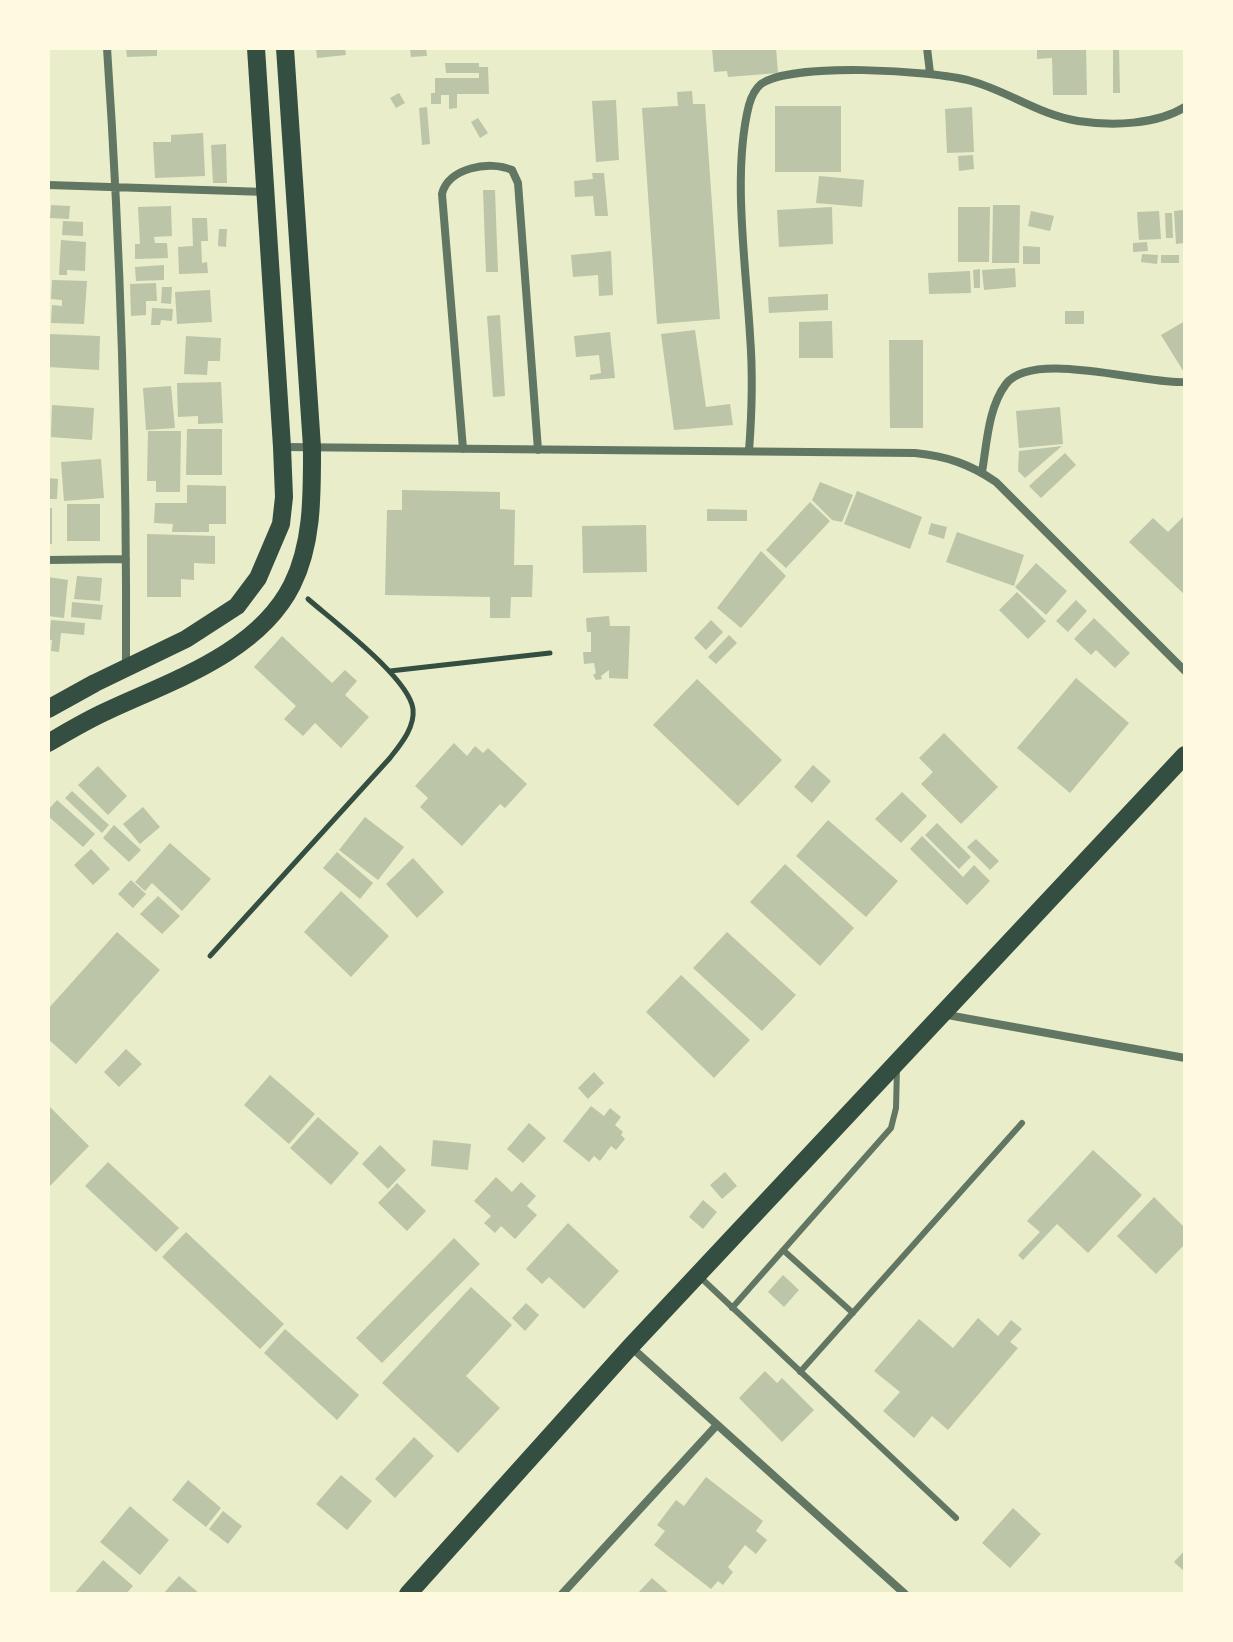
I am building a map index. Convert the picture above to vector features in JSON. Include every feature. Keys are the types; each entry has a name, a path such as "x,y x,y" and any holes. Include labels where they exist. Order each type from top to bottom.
{"main road":[{"path":"52,703 213,624 237,606 258,578 281,524 284,497 282,447 256,48"},
{"path":"48,743 234,647 262,625 292,585 305,546 312,501 312,447 285,48"},
{"path":"408,1594 630,1347 1185,755"}],"street":[{"path":"107,48 117,189 126,668"},
{"path":"927,48 930,73"},
{"path":"749,451 753,388 742,211 743,155 752,96 758,86 771,79 807,73 863,70 930,73 971,81 1021,104 1077,121 1119,124 1163,116 1185,107"},
{"path":"463,449 442,194 453,175 505,167 512,170 518,183 538,450"},
{"path":"48,185 267,192"},
{"path":"982,472 996,404 1006,384 1022,372 1090,370 1169,384 1185,382"},
{"path":"282,447 749,451 934,455 950,458 982,472 1009,494 1185,671"},
{"path":"48,560 126,559"},
{"path":"941,1014 1185,1058"},
{"path":"630,1347 905,1594"},
{"path":"562,1594 716,1426"}],"lane":[{"path":"732,1308 891,1128 896,1108 897,1061"},
{"path":"800,1372 1022,1123"},
{"path":"783,1250 853,1313"},
{"path":"697,1275 956,1518"}],"path":[{"path":"210,956 401,743 412,724 414,711 411,700 389,671 292,585"},
{"path":"389,671 550,653"}],"building":[{"path":"126,48 157,48 157,56 127,57"},
{"path":"316,48 345,48 346,55 317,58"},
{"path":"410,48 426,48 427,56 411,57"},
{"path":"712,48 776,48 778,73 728,77 727,71 714,72"},
{"path":"1037,48 1086,48 1087,95 1053,95 1052,58 1037,59"},
{"path":"1113,48 1119,48 1120,93 1113,93"},
{"path":"445,63 479,63 479,67 488,67 489,94 457,94 457,108 449,109 449,95 441,95 441,104 431,104 435,78 479,78 479,73 446,73"},
{"path":"692,91 693,104 705,104 720,319 657,324 642,108 678,106 677,92"},
{"path":"399,93 405,103 396,108 390,98"},
{"path":"616,100 619,160 596,162 592,101"},
{"path":"775,106 841,106 841,172 775,172"},
{"path":"427,107 430,144 422,145 419,108"},
{"path":"972,107 974,152 947,153 945,109"},
{"path":"478,118 488,133 480,138 471,122"},
{"path":"203,133 205,176 155,178 153,142 171,142 171,135"},
{"path":"226,144 227,183 213,183 211,145"},
{"path":"973,155 974,169 959,171 958,156"},
{"path":"592,173 604,173 608,216 595,216 593,196 575,197 574,181 593,179"},
{"path":"819,176 864,180 862,207 816,203"},
{"path":"483,190 495,190 498,272 486,272"},
{"path":"51,205 70,206 69,219 50,218"},
{"path":"993,205 1020,205 1019,263 992,263"},
{"path":"171,206 172,236 154,237 155,243 167,243 168,258 135,259 135,244 140,244 138,207"},
{"path":"832,207 833,244 779,247 777,210"},
{"path":"958,207 990,207 989,262 958,262"},
{"path":"1184,210 1185,243 1176,244 1174,211"},
{"path":"1031,211 1054,216 1050,231 1028,226"},
{"path":"1159,211 1161,239 1139,240 1137,212"},
{"path":"1165,213 1172,213 1173,238 1166,238"},
{"path":"192,218 207,218 208,241 201,241 202,263 207,262 208,273 179,274 178,247 193,246"},
{"path":"63,221 83,222 83,236 62,235"},
{"path":"219,229 227,229 226,247 218,246"},
{"path":"61,240 86,242 85,271 67,270 67,275 59,275"},
{"path":"1147,242 1148,251 1133,252 1133,243"},
{"path":"1023,246 1040,247 1040,264 1023,264"},
{"path":"611,251 613,295 599,296 598,275 573,277 571,255"},
{"path":"1142,254 1158,255 1157,264 1141,262"},
{"path":"1161,255 1179,255 1179,263 1161,263"},
{"path":"164,265 164,280 136,281 135,267"},
{"path":"1015,268 1016,287 984,290 982,270"},
{"path":"980,269 980,288 974,288 973,270"},
{"path":"970,271 971,293 929,294 928,273"},
{"path":"52,280 87,281 84,324 51,323 52,305 62,306 62,300 51,299"},
{"path":"156,283 157,301 146,301 146,315 131,316 130,284"},
{"path":"162,287 172,287 171,304 161,303"},
{"path":"210,290 212,322 177,324 175,292"},
{"path":"828,294 828,310 769,313 768,297"},
{"path":"152,308 173,309 172,321 161,320 160,325 151,325"},
{"path":"1065,311 1084,311 1084,324 1065,324"},
{"path":"500,315 505,396 493,397 487,316"},
{"path":"832,321 833,358 799,358 799,322"},
{"path":"1185,321 1185,374 1161,335"},
{"path":"695,330 706,407 730,404 733,425 674,430 661,334"},
{"path":"610,332 615,378 590,380 590,375 601,373 599,355 576,357 574,336"},
{"path":"49,334 100,336 99,370 48,367"},
{"path":"186,336 221,338 220,361 208,361 207,375 184,374"},
{"path":"889,340 923,340 923,428 890,428"},
{"path":"221,382 223,423 198,424 198,416 178,417 177,383"},
{"path":"171,386 175,428 146,430 143,388"},
{"path":"52,405 94,408 92,440 51,437"},
{"path":"1060,407 1063,444 1019,448 1016,411"},
{"path":"187,429 222,429 222,475 186,475"},
{"path":"148,431 181,431 180,492 156,492 156,481 147,481"},
{"path":"1062,446 1025,478 1018,471 1019,451"},
{"path":"1065,453 1076,465 1041,498 1029,486"},
{"path":"101,459 104,498 64,501 61,462"},
{"path":"48,478 58,479 57,499 48,499"},
{"path":"820,482 853,495 842,522 832,520 812,500"},
{"path":"187,485 226,486 226,524 209,524 209,532 172,532 173,524 154,523 155,503 187,503"},
{"path":"402,490 500,492 500,509 515,510 514,565 533,565 532,597 511,597 510,618 490,618 490,597 385,595 387,510 402,510"},
{"path":"857,491 922,517 910,549 844,524"},
{"path":"810,502 830,521 786,568 766,550"},
{"path":"67,504 100,504 100,541 67,541"},
{"path":"48,508 52,508 52,544 48,544"},
{"path":"707,509 747,510 747,521 707,521"},
{"path":"1185,515 1185,595 1129,542 1153,518 1168,532"},
{"path":"931,523 947,527 944,539 928,534"},
{"path":"646,525 647,572 583,573 582,526"},
{"path":"957,532 1024,555 1014,586 946,562"},
{"path":"147,534 215,536 215,564 194,563 194,580 181,579 181,597 147,597"},
{"path":"761,551 786,576 741,628 717,608"},
{"path":"1036,563 1067,591 1046,615 1015,587"},
{"path":"77,576 102,578 100,601 74,599"},
{"path":"48,577 68,580 64,618 48,616"},
{"path":"1017,592 1046,621 1028,639 999,610"},
{"path":"1076,600 1087,611 1068,632 1056,621"},
{"path":"72,602 103,605 101,620 71,617"},
{"path":"609,616 610,626 630,626 628,679 609,678 609,670 601,676 602,679 596,680 594,663 584,664 583,652 591,652 591,632 587,632 586,618"},
{"path":"1094,618 1130,653 1115,668 1096,650 1091,655 1074,639"},
{"path":"51,620 85,623 84,635 61,633 59,652 51,651 52,640 48,640 48,629"},
{"path":"711,620 723,632 706,650 694,638"},
{"path":"729,635 737,643 716,664 708,657"},
{"path":"282,636 332,683 345,670 357,681 345,695 369,717 341,748 315,723 303,736 284,719 296,706 254,667"},
{"path":"1076,678 1129,723 1070,793 1017,748"},
{"path":"697,679 782,760 738,806 653,725"},
{"path":"944,733 998,787 961,824 921,784 933,772 919,758"},
{"path":"454,743 467,756 475,746 483,753 488,748 527,784 505,808 500,804 462,846 420,807 428,798 415,786"},
{"path":"813,765 831,781 812,803 794,787"},
{"path":"98,766 127,796 108,815 78,785"},
{"path":"72,791 109,825 102,833 65,798"},
{"path":"902,792 927,816 901,843 875,819"},
{"path":"57,800 95,834 83,847 48,816 48,810"},
{"path":"143,807 160,827 140,844 123,824"},
{"path":"365,817 404,847 378,880 339,850"},
{"path":"828,820 898,881 866,917 796,856"},
{"path":"937,823 971,857 959,869 925,835"},
{"path":"114,825 141,850 129,862 103,838"},
{"path":"922,836 963,877 974,865 990,881 967,905 910,849"},
{"path":"976,839 999,861 990,870 967,847"},
{"path":"170,843 211,879 182,911 152,883 145,891 135,882"},
{"path":"91,849 110,869 93,885 74,865"},
{"path":"337,852 373,883 360,899 323,868"},
{"path":"413,858 444,892 417,918 386,884"},
{"path":"785,864 854,928 820,966 750,902"},
{"path":"131,880 146,894 133,908 118,894"},
{"path":"341,891 389,936 351,977 304,932"},
{"path":"158,896 180,916 162,934 140,914"},
{"path":"117,932 160,970 76,1064 48,1039 48,1009"},
{"path":"727,932 796,995 762,1031 693,968"},
{"path":"681,975 750,1040 714,1078 646,1012"},
{"path":"126,1049 142,1064 119,1087 104,1072"},
{"path":"594,1072 604,1083 588,1099 578,1088"},
{"path":"270,1075 315,1114 289,1144 244,1105"},
{"path":"48,1105 89,1146 48,1188"},
{"path":"591,1106 604,1116 610,1108 621,1117 615,1125 623,1132 621,1135 625,1139 616,1150 611,1146 600,1161 594,1156 589,1162 563,1141"},
{"path":"318,1117 359,1153 331,1185 290,1148"},
{"path":"529,1123 546,1138 523,1163 507,1149"},
{"path":"433,1140 471,1144 468,1170 431,1166"},
{"path":"380,1145 406,1170 388,1189 362,1164"},
{"path":"1093,1150 1142,1195 1088,1253 1057,1224 1023,1260 1018,1255 1040,1232 1027,1221"},
{"path":"108,1162 179,1228 156,1252 85,1186"},
{"path":"725,1172 737,1186 722,1199 710,1185"},
{"path":"496,1177 512,1192 521,1182 536,1196 527,1206 537,1215 515,1239 501,1226 495,1233 484,1223 491,1216 474,1201"},
{"path":"397,1183 426,1211 407,1231 378,1203"},
{"path":"1154,1197 1185,1228 1185,1244 1156,1274 1117,1236"},
{"path":"703,1200 717,1212 703,1229 689,1217"},
{"path":"568,1223 619,1271 584,1309 549,1277 542,1284 526,1269"},
{"path":"186,1232 284,1324 260,1349 162,1257"},
{"path":"454,1238 480,1264 382,1363 356,1338"},
{"path":"783,1275 799,1290 784,1307 768,1292"},
{"path":"471,1287 512,1325 466,1376 500,1408 458,1453 382,1383"},
{"path":"526,1303 539,1315 525,1331 512,1318"},
{"path":"978,1318 998,1336 1011,1320 1022,1329 1010,1342 1018,1348 948,1430 932,1416 914,1438 883,1411 900,1392 874,1371 919,1319 953,1348"},
{"path":"285,1329 359,1395 337,1420 264,1353"},
{"path":"765,1371 777,1383 782,1378 814,1410 782,1442 739,1398"},
{"path":"414,1437 434,1456 395,1498 375,1479"},
{"path":"341,1475 372,1501 347,1530 316,1504"},
{"path":"706,1477 763,1521 756,1531 767,1540 756,1554 745,1545 728,1567 733,1572 723,1585 718,1581 711,1589 654,1545 665,1531 657,1525 676,1500 684,1506"},
{"path":"188,1480 221,1508 206,1527 172,1500"},
{"path":"130,1506 169,1540 140,1575 100,1542"},
{"path":"1013,1508 1041,1534 1010,1568 982,1543"},
{"path":"223,1511 242,1526 228,1544 209,1529"},
{"path":"1185,1550 1185,1572 1174,1562"},
{"path":"103,1560 133,1586 126,1594 74,1594"},
{"path":"179,1576 200,1594 163,1594"},
{"path":"652,1578 670,1594 637,1594"}]}
